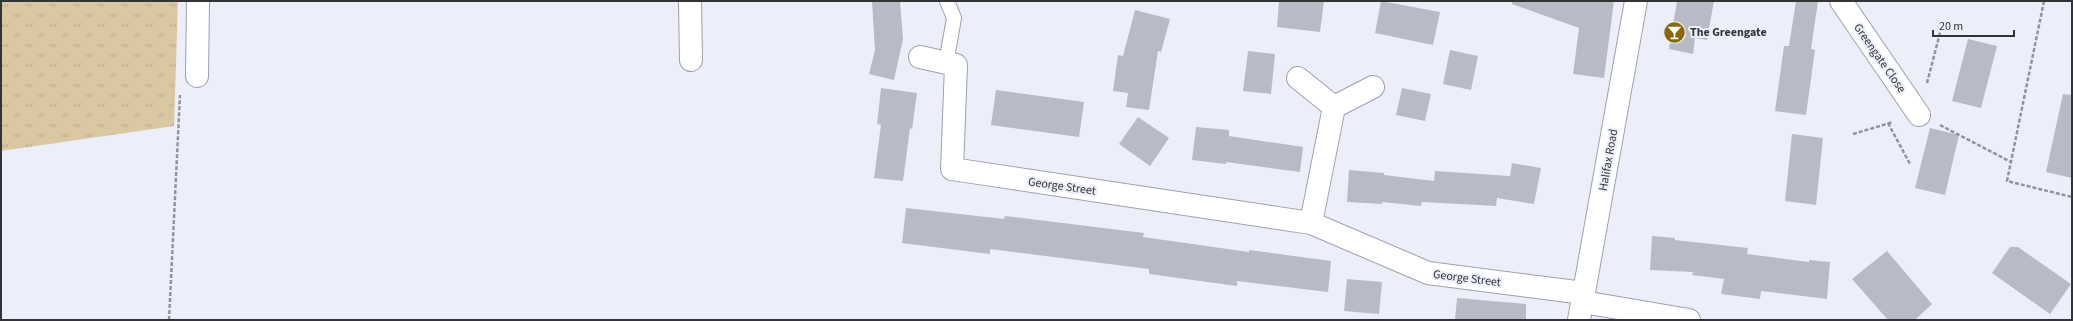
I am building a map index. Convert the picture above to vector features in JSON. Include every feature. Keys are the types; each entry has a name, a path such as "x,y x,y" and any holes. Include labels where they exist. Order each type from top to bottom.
{"main road":[{"path":"197,76 198,1"},
{"path":"690,1 691,60"},
{"name":"Halifax Road","path":"1582,305 1636,1"},
{"name":"Greengate Close","path":"1841,1 1920,115"},
{"path":"920,57 946,63"},
{"name":"George Street","path":"946,63 956,65 952,170 1311,223 1428,273 1582,305 1689,320"},
{"path":"1298,78 1334,107"},
{"path":"1334,107 1373,87"},
{"path":"1311,223 1334,107"}],"lane":[{"path":"946,63 954,18 947,1"}],"path":[{"path":"2044,1 2007,181 2072,197"},
{"path":"1920,115 1941,29"},
{"path":"169,320 180,117"},
{"path":"1888,124 1910,164"}],"green space":[{"path":"1,1 178,1 174,126 1,151"}],"building":[{"path":"872,1 900,1 903,39 894,80 869,74 875,50"},
{"path":"1279,1 1324,1 1320,32 1277,27"},
{"path":"1381,1 1440,12 1433,45 1375,33"},
{"path":"1512,1 1614,1 1604,78 1573,74 1579,28 1512,4"},
{"path":"1677,1 1714,1 1707,40 1695,38 1693,54 1669,49"},
{"path":"1796,1 1818,1 1811,49 1815,50 1806,115 1775,111 1784,46 1789,46"},
{"path":"1135,10 1170,19 1161,52 1158,51 1149,110 1126,107 1128,93 1113,91 1118,55 1123,56"},
{"path":"1968,39 1997,46 1981,108 1952,101"},
{"path":"1450,50 1478,56 1471,90 1443,84"},
{"path":"1248,51 1275,54 1271,94 1243,91"},
{"path":"881,88 917,93 912,129 910,128 903,181 874,178 881,125 877,124"},
{"path":"1402,88 1431,94 1425,121 1396,115"},
{"path":"996,90 1084,102 1079,137 991,125"},
{"path":"2063,94 2072,95 2072,178 2046,172"},
{"path":"1138,117 1169,138 1150,166 1119,144"},
{"path":"1196,127 1229,130 1229,136 1303,147 1300,172 1226,162 1226,164 1192,160"},
{"path":"1930,128 1959,135 1945,195 1915,188"},
{"path":"1792,134 1823,138 1816,205 1785,201"},
{"path":"1512,163 1541,168 1534,204 1497,198 1496,206 1422,202 1421,206 1382,202 1382,204 1347,202 1349,170 1384,173 1384,175 1434,181 1435,171 1510,176"},
{"path":"906,208 1004,219 1005,216 1144,233 1143,237 1249,252 1249,250 1331,261 1328,292 1237,281 1237,286 1149,274 1149,269 990,249 990,254 902,243"},
{"path":"1652,236 1748,248 1747,254 1809,262 1809,260 1830,262 1827,299 1761,291 1760,299 1721,294 1724,279 1692,275 1693,272 1650,270"},
{"path":"2010,247 2018,247 2071,284 2050,314 1992,273"},
{"path":"1887,251 1932,304 1915,320 1888,320 1852,279"},
{"path":"1347,279 1382,282 1379,314 1344,311"},
{"path":"1457,298 1526,304 1526,320 1455,320"}],"place":[{"name":"The Greengate","path":"1674,32"}]}
